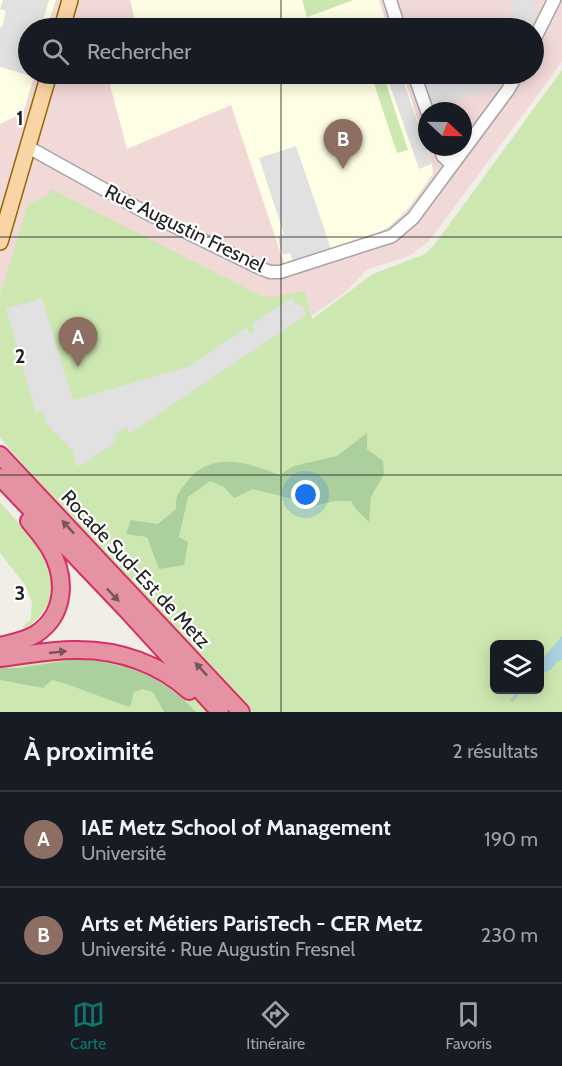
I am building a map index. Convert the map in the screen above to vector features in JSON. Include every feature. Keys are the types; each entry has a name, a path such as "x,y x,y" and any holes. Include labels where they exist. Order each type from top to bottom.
{"highway":[{"name":"Rocade Sud-Est de Metz","path":"0,455 241,712"},
{"name":"Rocade Sud-Est de Metz","path":"0,479 118,601 220,712"},
{"path":"0,479 49,547 59,569 62,586 58,608 46,626 35,635 22,641 0,646"},
{"path":"0,658 78,650 117,653 150,665 178,681 212,712"}],"main road":[{"path":"65,18 70,0"},
{"path":"0,242 47,84"}],"street":[{"path":"390,0 396,18"},
{"path":"544,20 554,0"},
{"path":"418,84 424,102"},
{"name":"Rue Augustin Fresnel","path":"28,147 143,211 270,272 280,272 392,236 413,218 511,84"},
{"path":"443,156 452,165"}],"shaded area":[{"path":"0,0 562,0 562,62 429,241 411,255 366,270 347,291 75,482 0,394"},
{"path":"0,0 56,0 50,18 18,18 18,84 32,84 23,113 0,124"},
{"path":"3,0 49,0 44,18 18,18 18,72 0,67 0,27 2,27 6,11 0,9"},
{"path":"130,0 379,0 385,18 134,18"},
{"path":"511,0 536,0 533,18 508,18 513,6"},
{"path":"113,84 406,84 418,121 418,156 429,156 433,174 408,209 379,233 285,266 231,105 127,149 110,85"},
{"path":"389,84 404,84 418,123 418,156 429,156 432,164 419,169"},
{"path":"425,84 501,84 449,102 431,102"},
{"path":"296,146 331,249 293,262 290,253 283,255 277,237 284,234 259,158"},
{"path":"293,297 295,304 303,307 306,315 129,434 127,427 115,434 116,442 83,464 76,466 72,449 47,424 43,411 36,413 6,309 42,298 73,400 188,367 247,327 249,334 255,331 252,324"}],"green space":[{"path":"302,0 354,0 307,17"},
{"path":"562,70 562,712 253,712 58,504 0,438 0,295 28,204 48,195 51,189 262,296 272,297 305,291 312,319 373,274 425,254 435,244"},
{"path":"374,84 386,84 408,150 397,153"},
{"path":"367,433 367,449 383,461 384,474 371,497 369,522 351,501 335,501 317,505 253,489 234,498 224,487 210,481 188,497 179,537 188,542 184,565 159,569 147,537 126,534 131,520 158,524 176,509 180,490 195,473 205,466 229,462 242,463 279,475 294,466 337,456"},
{"path":"0,502 38,548 47,564 51,581 50,598 42,614 24,630 23,626 31,619 32,602 25,585 0,553"},
{"path":"78,649 178,681 209,712 0,712 0,658"},
{"path":"77,659 112,664 156,679 196,712 164,712 153,692 142,689 134,692 130,707 52,680 43,688 0,680 0,668 19,668"}],"water":[{"path":"562,636 562,660 544,672 544,657"}],"waterway":[{"path":"512,700 517,694"}],"place":[{"name":"Arts et Métiers ParisTech - CER Metz","path":"343,169"},
{"name":"IAE Metz School of Management","path":"78,367"}]}
